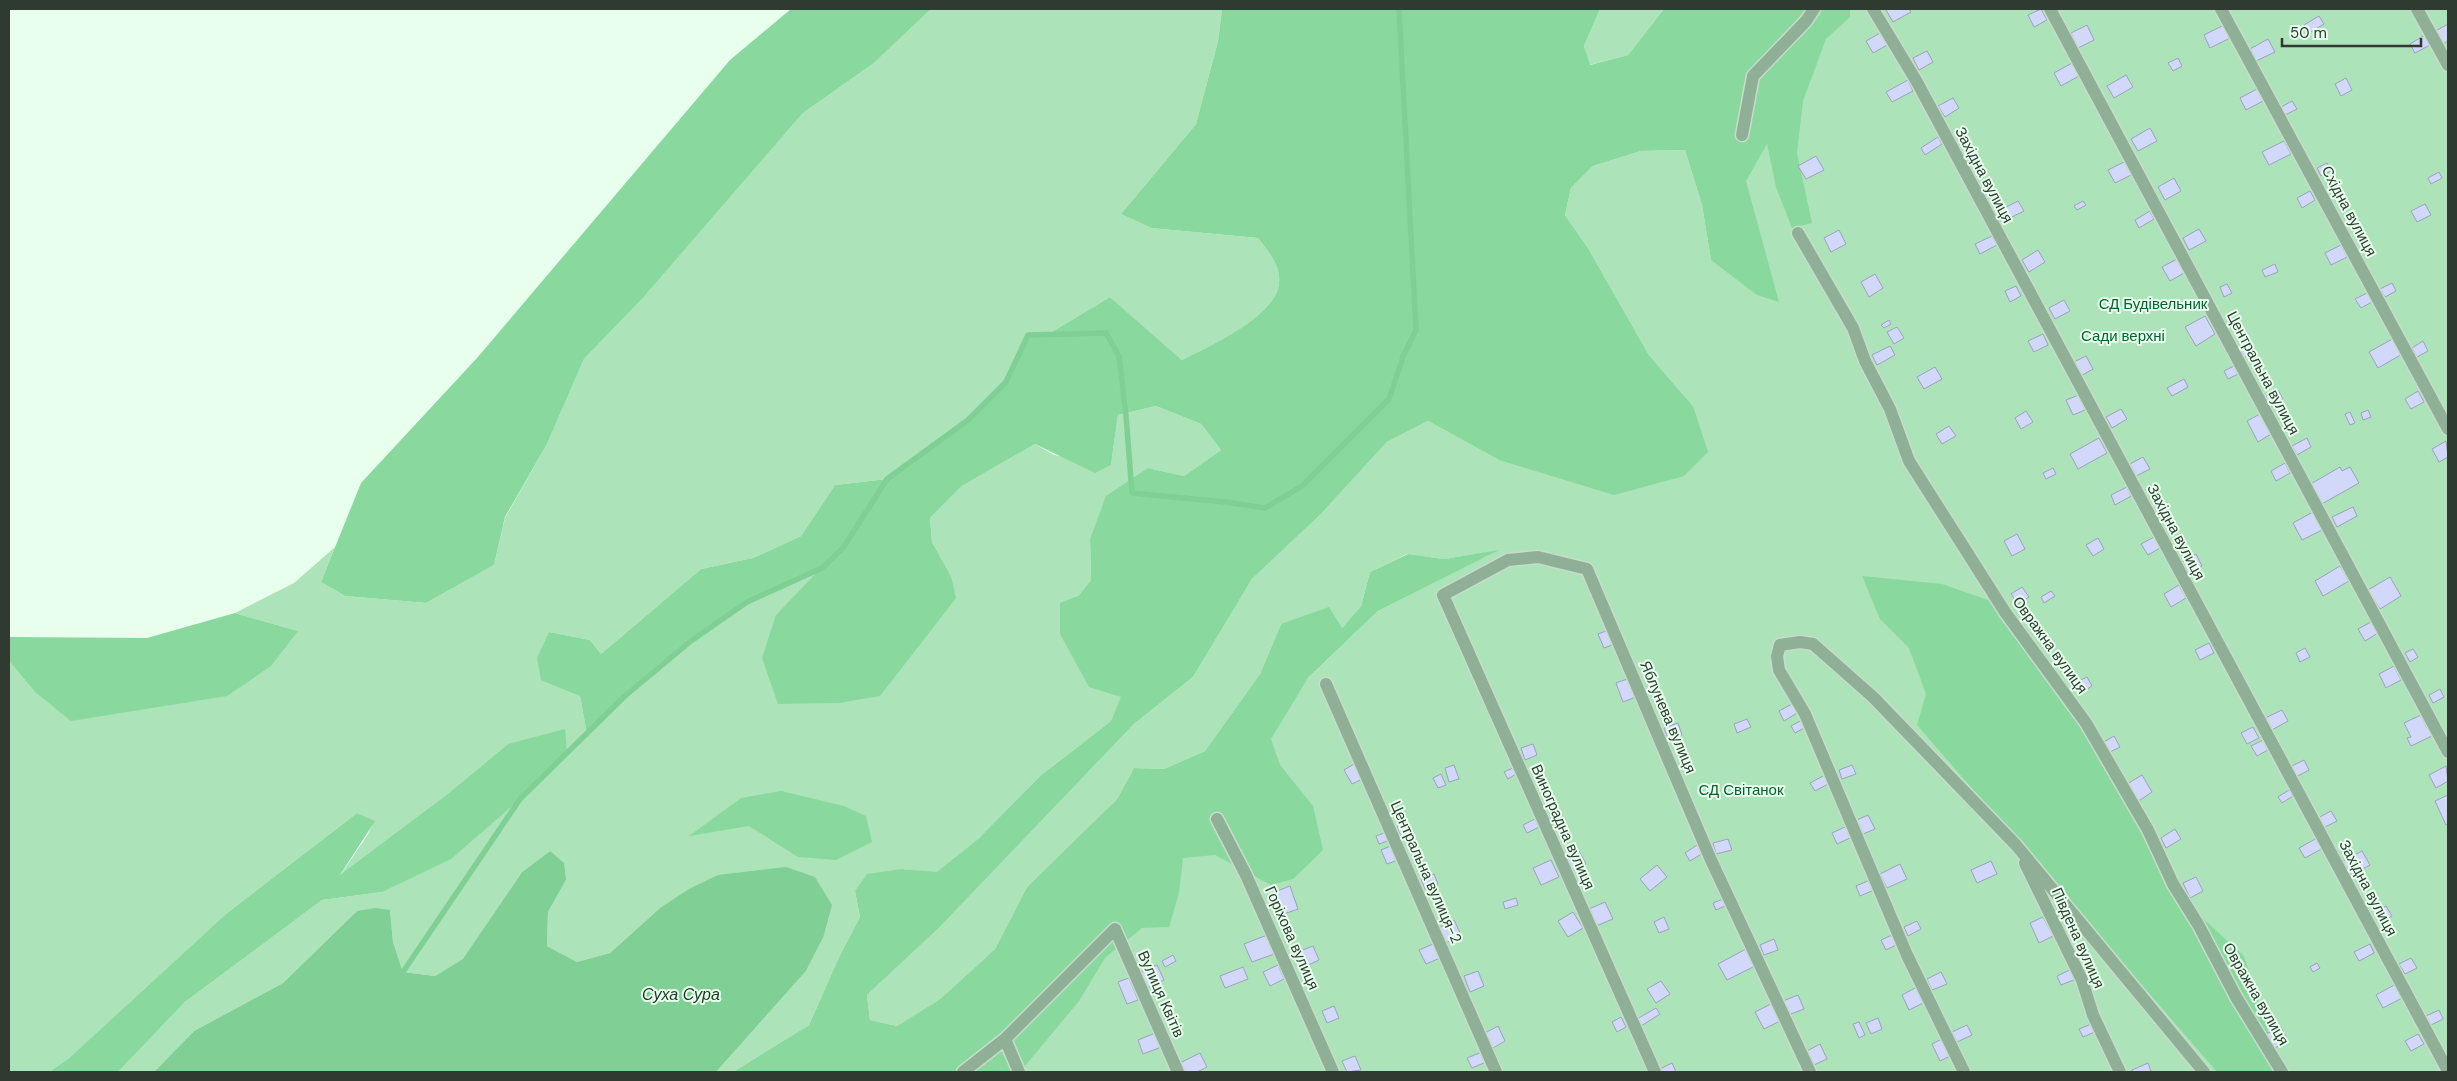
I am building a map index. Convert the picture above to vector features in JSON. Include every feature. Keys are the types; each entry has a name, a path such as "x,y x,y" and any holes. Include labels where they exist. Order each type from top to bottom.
{"lane":[{"path":"1742,135 1753,76 1806,21 1814,9"},
{"name":"Західна вулиця","path":"1873,9 1916,82 2448,1071"},
{"name":"Центральна вулиця","path":"2050,9 2448,752"},
{"name":"Східна вулиця","path":"2221,9 2448,429"},
{"path":"2417,9 2448,65"},
{"name":"Овражна вулиця","path":"1798,233 1853,328 1865,362 1890,409 1909,461 2005,612 2086,723 2148,830 2174,884 2199,926 2236,997 2282,1072"},
{"name":"Яблунева вулиця","path":"1443,595 1508,560 1538,557 1587,569 1711,860 1810,1072"},
{"name":"Виноградна вулиця","path":"1443,595 1655,1072"},
{"path":"1964,1072 1907,955 1805,714 1779,670 1776,656 1780,644 1800,642 1813,644 1873,697 2016,845 2204,1072"},
{"name":"Центральна вулиця-2","path":"1326,684 1496,1072"},
{"name":"Горіхова вулиця","path":"1217,819 1246,875 1333,1072"},
{"name":"Південа вулиця","path":"2016,845 2082,980 2093,1015 2120,1072"},
{"name":"Вулиця Квітів","path":"1005,1040 1115,929 1178,1072"},
{"path":"963,1072 1005,1040 1019,1072"}],"green space":[{"path":"931,9 1222,9 1218,41 1196,124 1121,214 1151,228 1258,238 1273,259 1278,271 1279,283 1275,295 1267,307 1240,329 1182,360 1110,297 1050,333 1028,335 1006,382 968,420 887,479 835,485 801,536 753,558 701,569 601,654 590,640 549,632 580,696 587,733 625,696 691,641 747,602 822,568 951,576 932,542 930,518 962,486 1035,444 1054,455 1111,465 1118,415 1156,406 1201,424 1221,450 1184,476 1148,468 1090,539 1091,580 1078,596 1122,697 1111,721 1040,776 978,839 937,873 902,869 855,891 860,917 839,957 809,1025 733,1072 716,1072 806,971 823,938 660,908 610,953 577,962 547,946 548,912 566,880 550,851 522,872 464,959 435,976 403,972 393,942 390,910 357,911 283,983 194,1031 154,1072 118,1072 185,1002 322,900 382,892 508,744 445,796 339,877 367,836 374,821 357,813 227,913 69,1058 49,1072 9,1072 9,661 34,691 298,631 235,613 294,583 335,547 321,582 345,596 426,603 494,565 505,518 547,444 584,359 643,298 803,113 874,63"},
{"path":"1600,9 1664,9 1628,55 1589,65 1584,46"},
{"name":"Сади верхні","path":"1754,9 2448,9 2448,1072 898,1072 1378,611 1496,551 1444,559 1407,554 1370,572 1361,606 1342,628 1281,624 1260,674 1205,751 1164,769 1134,768 1117,799 1027,887 995,949 940,999 897,1026 870,1020 867,995 939,928 1134,724 1193,677 1252,579 1320,515 1387,442 1428,421 1499,460 1693,406 1649,355 1588,248 1565,215 1571,188 1593,166 1641,151 1685,150 1702,205 1711,260 1702,113"}],"shaded area":[{"path":"791,9 931,9 874,63 803,113 643,298 584,359 547,444 505,517 494,565 426,603 345,596 321,582 361,483 477,358 730,60"},
{"path":"1222,9 1600,9 1584,46 1590,65 1628,55 1664,9 1850,9 1850,17 1826,39 1803,101 1797,153 1812,223 1792,228 1776,187 1767,144 1746,181 1779,302 1757,295 1711,260 1702,205 1685,150 1641,151 1593,166 1571,188 1565,215 1588,248 1649,355 1693,406 1708,452 1684,476 1614,495 1499,460 1428,421 1387,442 1320,515 1252,579 1193,677 1134,724 939,928 867,995 870,1020 897,1026 940,999 995,949 1027,887 1117,799 1134,768 1164,769 1205,751 1260,674 1281,624 1329,607 1342,628 1361,606 1370,572 1408,554 1444,559 1499,550 1378,611 1308,678 1271,739 1280,765 1313,806 1323,850 1293,879 1271,885 1215,855 1183,858 1179,893 1169,927 1142,928 1105,958 1079,1001 1020,1072 733,1072 809,1025 839,957 860,917 855,891 867,874 902,869 937,872 978,839 1040,776 1111,721 1121,697 1089,687 1060,634 1060,603 1078,596 1091,580 1090,539 1106,496 1148,468 1184,476 1221,450 1201,424 1156,406 1118,415 1111,465 1095,473 1035,444 962,486 930,518 932,542 951,576 956,598 880,696 839,703 778,704 762,658 776,615 820,569 755,597 703,630 643,680 587,734 580,696 541,680 537,658 549,632 590,640 601,654 701,569 753,558 801,536 835,485 887,479 968,420 1006,382 1028,335 1050,333 1110,297 1182,360 1224,339 1240,329 1267,307 1275,295 1279,277 1273,259 1258,238 1151,228 1121,214 1196,124 1218,41"},
{"path":"1862,576 1942,584 2005,606 2089,717 2185,902 2244,956 2269,1034 2286,1072 2217,1072 1917,725 1926,694 1909,648 1880,619"},
{"path":"235,613 298,631 271,666 227,696 71,721 34,691 9,661 9,637 147,638"},
{"path":"565,729 567,754 520,799 451,859 382,892 322,900 185,1002 118,1072 49,1072 69,1058 227,913 357,813 375,821 340,875 445,796 508,744"},
{"path":"781,791 844,806 866,816 872,842 836,860 798,857 749,826 689,836 741,798"}],"water":[{"name":"Суха Сура","path":"550,851 564,863 566,880 548,912 547,946 577,962 610,953 660,908 689,889 718,875 786,867 815,877 832,905 823,938 806,971 716,1072 154,1072 194,1031 283,983 357,911 375,908 390,910 393,942 403,972 435,976 463,959 522,872"}],"building":[{"path":"1909,9 1911,12 1893,22 1886,10"},
{"path":"2041,9 2047,20 2034,27 2028,15"},
{"path":"2319,16 2324,24 2309,33 2304,25"},
{"path":"2448,24 2448,41 2441,45 2434,32"},
{"path":"2087,25 2094,40 2078,48 2071,33"},
{"path":"2224,25 2230,38 2210,48 2204,35"},
{"path":"1882,32 1889,44 1873,53 1866,41"},
{"path":"2425,35 2430,45 2415,53 2410,44"},
{"path":"2268,39 2275,52 2256,61 2250,49"},
{"path":"1927,51 1933,62 1919,70 1913,58"},
{"path":"2178,58 2182,66 2173,71 2168,63"},
{"path":"2072,63 2079,76 2061,86 2054,73"},
{"path":"2126,75 2133,87 2114,98 2107,86"},
{"path":"2346,78 2352,90 2341,96 2335,84"},
{"path":"1908,80 1913,91 1892,102 1886,92"},
{"path":"2257,89 2263,101 2246,110 2240,98"},
{"path":"1953,98 1959,108 1945,117 1938,106"},
{"path":"2292,101 2297,109 2285,115 2281,107"},
{"path":"2150,128 2157,141 2138,151 2131,139"},
{"path":"1938,137 1942,144 1925,155 1921,148"},
{"path":"2284,141 2291,154 2269,165 2262,152"},
{"path":"1816,156 1824,170 1806,179 1798,166"},
{"path":"2126,161 2133,174 2115,183 2108,170"},
{"path":"2327,163 2331,171 2321,176 2317,168"},
{"path":"2439,172 2442,178 2431,184 2428,178"},
{"path":"2174,178 2181,191 2165,200 2158,187"},
{"path":"2310,191 2315,200 2302,208 2297,198"},
{"path":"2018,201 2024,211 2002,222 1997,212"},
{"path":"2083,201 2086,205 2077,210 2074,206"},
{"path":"2425,204 2431,215 2417,222 2411,211"},
{"path":"2150,211 2154,219 2139,228 2135,220"},
{"path":"2199,229 2206,241 2189,250 2183,238"},
{"path":"1839,230 1846,244 1831,252 1824,238"},
{"path":"1992,236 1997,245 1980,254 1975,244"},
{"path":"2341,245 2347,257 2331,265 2325,253"},
{"path":"2038,250 2045,262 2029,272 2022,260"},
{"path":"2177,259 2184,273 2170,281 2162,267"},
{"path":"2275,264 2278,272 2265,277 2262,270"},
{"path":"1875,274 1883,288 1869,297 1861,282"},
{"path":"2392,283 2396,291 2385,297 2380,289"},
{"path":"2227,284 2232,293 2224,297 2220,287"},
{"path":"2016,286 2021,296 2010,302 2005,291"},
{"path":"2367,293 2372,302 2361,308 2355,299"},
{"path":"2064,300 2070,311 2055,319 2049,308"},
{"path":"2205,316 2215,334 2196,346 2185,327"},
{"path":"1889,320 1891,324 1884,328 1881,325"},
{"path":"1897,327 1904,338 1894,344 1887,332"},
{"path":"2043,334 2048,345 2034,352 2028,341"},
{"path":"2396,337 2404,353 2378,368 2369,352"},
{"path":"2250,341 2255,351 2244,358 2238,347"},
{"path":"2423,341 2428,351 2417,357 2412,348"},
{"path":"1890,346 1895,355 1877,365 1872,355"},
{"path":"2086,356 2093,369 2079,377 2072,363"},
{"path":"2234,366 2238,374 2228,379 2224,371"},
{"path":"1935,367 1942,379 1924,389 1917,377"},
{"path":"2184,379 2188,387 2172,396 2167,388"},
{"path":"2278,390 2283,399 2269,408 2263,398"},
{"path":"2418,391 2424,402 2411,409 2405,399"},
{"path":"2079,395 2085,410 2073,415 2066,400"},
{"path":"2121,409 2127,419 2112,428 2106,417"},
{"path":"2368,410 2371,417 2363,420 2361,413"},
{"path":"2026,411 2033,422 2021,429 2015,418"},
{"path":"2350,412 2355,423 2350,425 2345,414"},
{"path":"2260,414 2271,434 2258,442 2247,421"},
{"path":"1949,426 1956,436 1942,444 1936,434"},
{"path":"2099,438 2107,453 2078,469 2070,454"},
{"path":"2307,438 2311,447 2297,455 2292,446"},
{"path":"2446,441 2448,457 2439,462 2432,449"},
{"path":"2143,457 2150,469 2136,476 2130,464"},
{"path":"2285,463 2290,473 2276,481 2271,471"},
{"path":"2340,467 2342,471 2350,467 2359,483 2320,505 2309,485"},
{"path":"2053,468 2056,474 2046,479 2043,473"},
{"path":"2127,487 2131,496 2115,505 2111,495"},
{"path":"2353,507 2357,516 2337,527 2332,517"},
{"path":"2313,512 2322,530 2302,540 2293,523"},
{"path":"2017,534 2025,549 2012,556 2004,541"},
{"path":"2154,537 2160,548 2148,555 2141,544"},
{"path":"2098,538 2104,549 2093,556 2086,545"},
{"path":"2196,554 2202,566 2188,574 2181,563"},
{"path":"2340,566 2349,581 2323,596 2315,581"},
{"path":"2390,577 2401,596 2380,609 2368,590"},
{"path":"2179,585 2186,598 2171,607 2164,594"},
{"path":"2022,587 2029,597 2018,604 2011,594"},
{"path":"2051,591 2055,596 2044,603 2041,597"},
{"path":"2371,622 2378,633 2365,641 2358,629"},
{"path":"1609,630 1615,644 1604,648 1598,634"},
{"path":"2209,643 2214,653 2200,660 2195,650"},
{"path":"2305,648 2310,657 2300,662 2296,653"},
{"path":"2413,649 2418,657 2410,662 2405,653"},
{"path":"2394,666 2401,680 2386,688 2379,674"},
{"path":"2087,677 2092,686 2081,693 2075,683"},
{"path":"1630,678 1638,696 1623,702 1616,683"},
{"path":"2440,689 2444,697 2433,703 2429,695"},
{"path":"1792,704 1797,713 1784,721 1779,711"},
{"path":"2282,710 2288,721 2270,731 2263,719"},
{"path":"2421,715 2427,728 2430,727 2434,735 2411,746 2407,738 2411,737 2404,723"},
{"path":"1747,719 1751,727 1737,733 1734,724"},
{"path":"1802,720 1806,727 1795,733 1791,726"},
{"path":"1678,723 1682,735 1668,739 1664,728"},
{"path":"2253,727 2259,738 2247,744 2241,733"},
{"path":"2114,736 2120,747 2110,752 2104,742"},
{"path":"2263,740 2268,750 2257,756 2251,746"},
{"path":"1533,744 1537,755 1525,760 1521,748"},
{"path":"2304,760 2309,770 2296,777 2290,767"},
{"path":"1354,764 1362,779 1352,784 1344,770"},
{"path":"1454,765 1459,779 1449,782 1445,768"},
{"path":"1852,765 1856,774 1842,779 1839,770"},
{"path":"2446,766 2448,781 2436,788 2429,775"},
{"path":"1513,768 1516,774 1508,779 1504,772"},
{"path":"1441,774 1446,785 1438,788 1433,778"},
{"path":"1825,775 1830,783 1815,791 1810,783"},
{"path":"2142,775 2152,792 2137,802 2127,784"},
{"path":"2289,790 2293,796 2282,803 2278,797"},
{"path":"2448,795 2448,824 2446,825 2435,801"},
{"path":"2331,811 2337,821 2323,828 2318,818"},
{"path":"1868,815 1875,829 1863,834 1857,820"},
{"path":"1535,819 1539,827 1527,833 1523,825"},
{"path":"1408,822 1414,833 1402,839 1397,827"},
{"path":"1847,826 1852,837 1837,844 1832,833"},
{"path":"2175,829 2181,839 2166,848 2161,838"},
{"path":"1387,832 1390,840 1379,844 1376,836"},
{"path":"2317,838 2323,848 2305,858 2299,848"},
{"path":"1728,839 1732,850 1716,854 1713,843"},
{"path":"1393,845 1398,860 1387,864 1381,850"},
{"path":"1697,845 1703,853 1690,861 1685,853"},
{"path":"1579,851 1586,864 1572,871 1565,858"},
{"path":"2362,851 2370,865 2351,875 2343,861"},
{"path":"1551,860 1559,877 1541,885 1533,868"},
{"path":"1991,861 1997,874 1977,883 1971,870"},
{"path":"1900,864 1907,879 1887,888 1880,874"},
{"path":"1657,865 1667,877 1650,891 1640,879"},
{"path":"1434,874 1438,884 1425,889 1421,879"},
{"path":"2196,877 2203,891 2190,898 2183,883"},
{"path":"1870,880 1874,890 1860,896 1856,886"},
{"path":"1290,886 1298,909 1284,914 1275,892"},
{"path":"1516,898 1518,905 1505,909 1503,902"},
{"path":"1723,899 1725,906 1716,910 1713,903"},
{"path":"1605,902 1613,919 1596,926 1589,909"},
{"path":"2386,906 2392,916 2381,923 2375,912"},
{"path":"1573,912 1583,928 1568,937 1558,921"},
{"path":"1664,917 1669,929 1659,933 1654,922"},
{"path":"2043,917 2053,936 2039,943 2030,923"},
{"path":"1454,920 1461,935 1446,943 1438,928"},
{"path":"1917,921 1921,929 1908,936 1904,927"},
{"path":"1267,935 1274,954 1252,962 1244,944"},
{"path":"1892,935 1896,945 1886,950 1881,940"},
{"path":"1774,939 1778,950 1764,955 1760,945"},
{"path":"1433,944 1440,958 1426,964 1419,950"},
{"path":"2370,944 2374,953 2359,961 2354,952"},
{"path":"1313,946 1319,960 1302,968 1295,953"},
{"path":"1746,949 1755,966 1727,980 1718,964"},
{"path":"1173,955 1176,961 1165,967 1162,961"},
{"path":"2411,958 2417,968 2405,974 2399,964"},
{"path":"2317,963 2320,968 2313,972 2310,967"},
{"path":"1157,965 1164,980 1147,988 1140,973"},
{"path":"1278,965 1284,979 1270,986 1263,972"},
{"path":"1243,967 1248,979 1225,988 1220,976"},
{"path":"2072,969 2076,979 2061,985 2057,976"},
{"path":"1478,971 1484,986 1470,992 1464,976"},
{"path":"1941,972 1947,984 1932,990 1927,979"},
{"path":"1129,978 1138,1000 1127,1004 1118,982"},
{"path":"1661,981 1670,994 1656,1003 1647,989"},
{"path":"2394,985 2402,998 2383,1008 2376,995"},
{"path":"1917,987 1925,1002 1909,1010 1902,995"},
{"path":"1798,995 1804,1009 1788,1015 1783,1001"},
{"path":"1773,1003 1782,1020 1764,1029 1755,1012"},
{"path":"1334,1006 1339,1018 1327,1023 1322,1011"},
{"path":"1656,1008 1660,1014 1641,1026 1637,1019"},
{"path":"2439,1010 2443,1019 2431,1025 2426,1016"},
{"path":"1621,1017 1626,1027 1617,1032 1612,1022"},
{"path":"1878,1018 1882,1029 1871,1034 1866,1023"},
{"path":"1859,1022 1865,1035 1859,1038 1853,1024"},
{"path":"2094,1023 2097,1031 2083,1037 2079,1029"},
{"path":"1967,1025 1972,1035 1957,1042 1952,1032"},
{"path":"1498,1026 1505,1041 1493,1048 1485,1033"},
{"path":"2281,1027 2288,1041 2273,1049 2266,1034"},
{"path":"1158,1032 1164,1046 1143,1054 1138,1040"},
{"path":"2418,1034 2424,1044 2411,1051 2405,1041"},
{"path":"1942,1039 1950,1056 1940,1061 1932,1044"},
{"path":"1820,1044 1827,1059 1814,1065 1807,1051"},
{"path":"1482,1052 1486,1062 1472,1068 1467,1058"},
{"path":"1200,1053 1207,1067 1197,1072 1185,1072 1180,1063"},
{"path":"1355,1056 1361,1070 1347,1072 1342,1061"},
{"path":"1672,1063 1676,1072 1662,1072 1660,1069"},
{"path":"2148,1063 2151,1072 2133,1072 2132,1070"}],"waterway":[{"path":"403,972 520,799 625,696 691,641 747,602 822,568 843,548 887,479 968,420 1006,382 1028,335 1106,333 1119,356 1132,493 1265,508 1302,486 1389,399 1403,357 1416,330 1399,9"}],"park label":[{"name":"СД Будівельник","path":"2153,304"},
{"name":"СД Світанок","path":"1741,790"}]}
